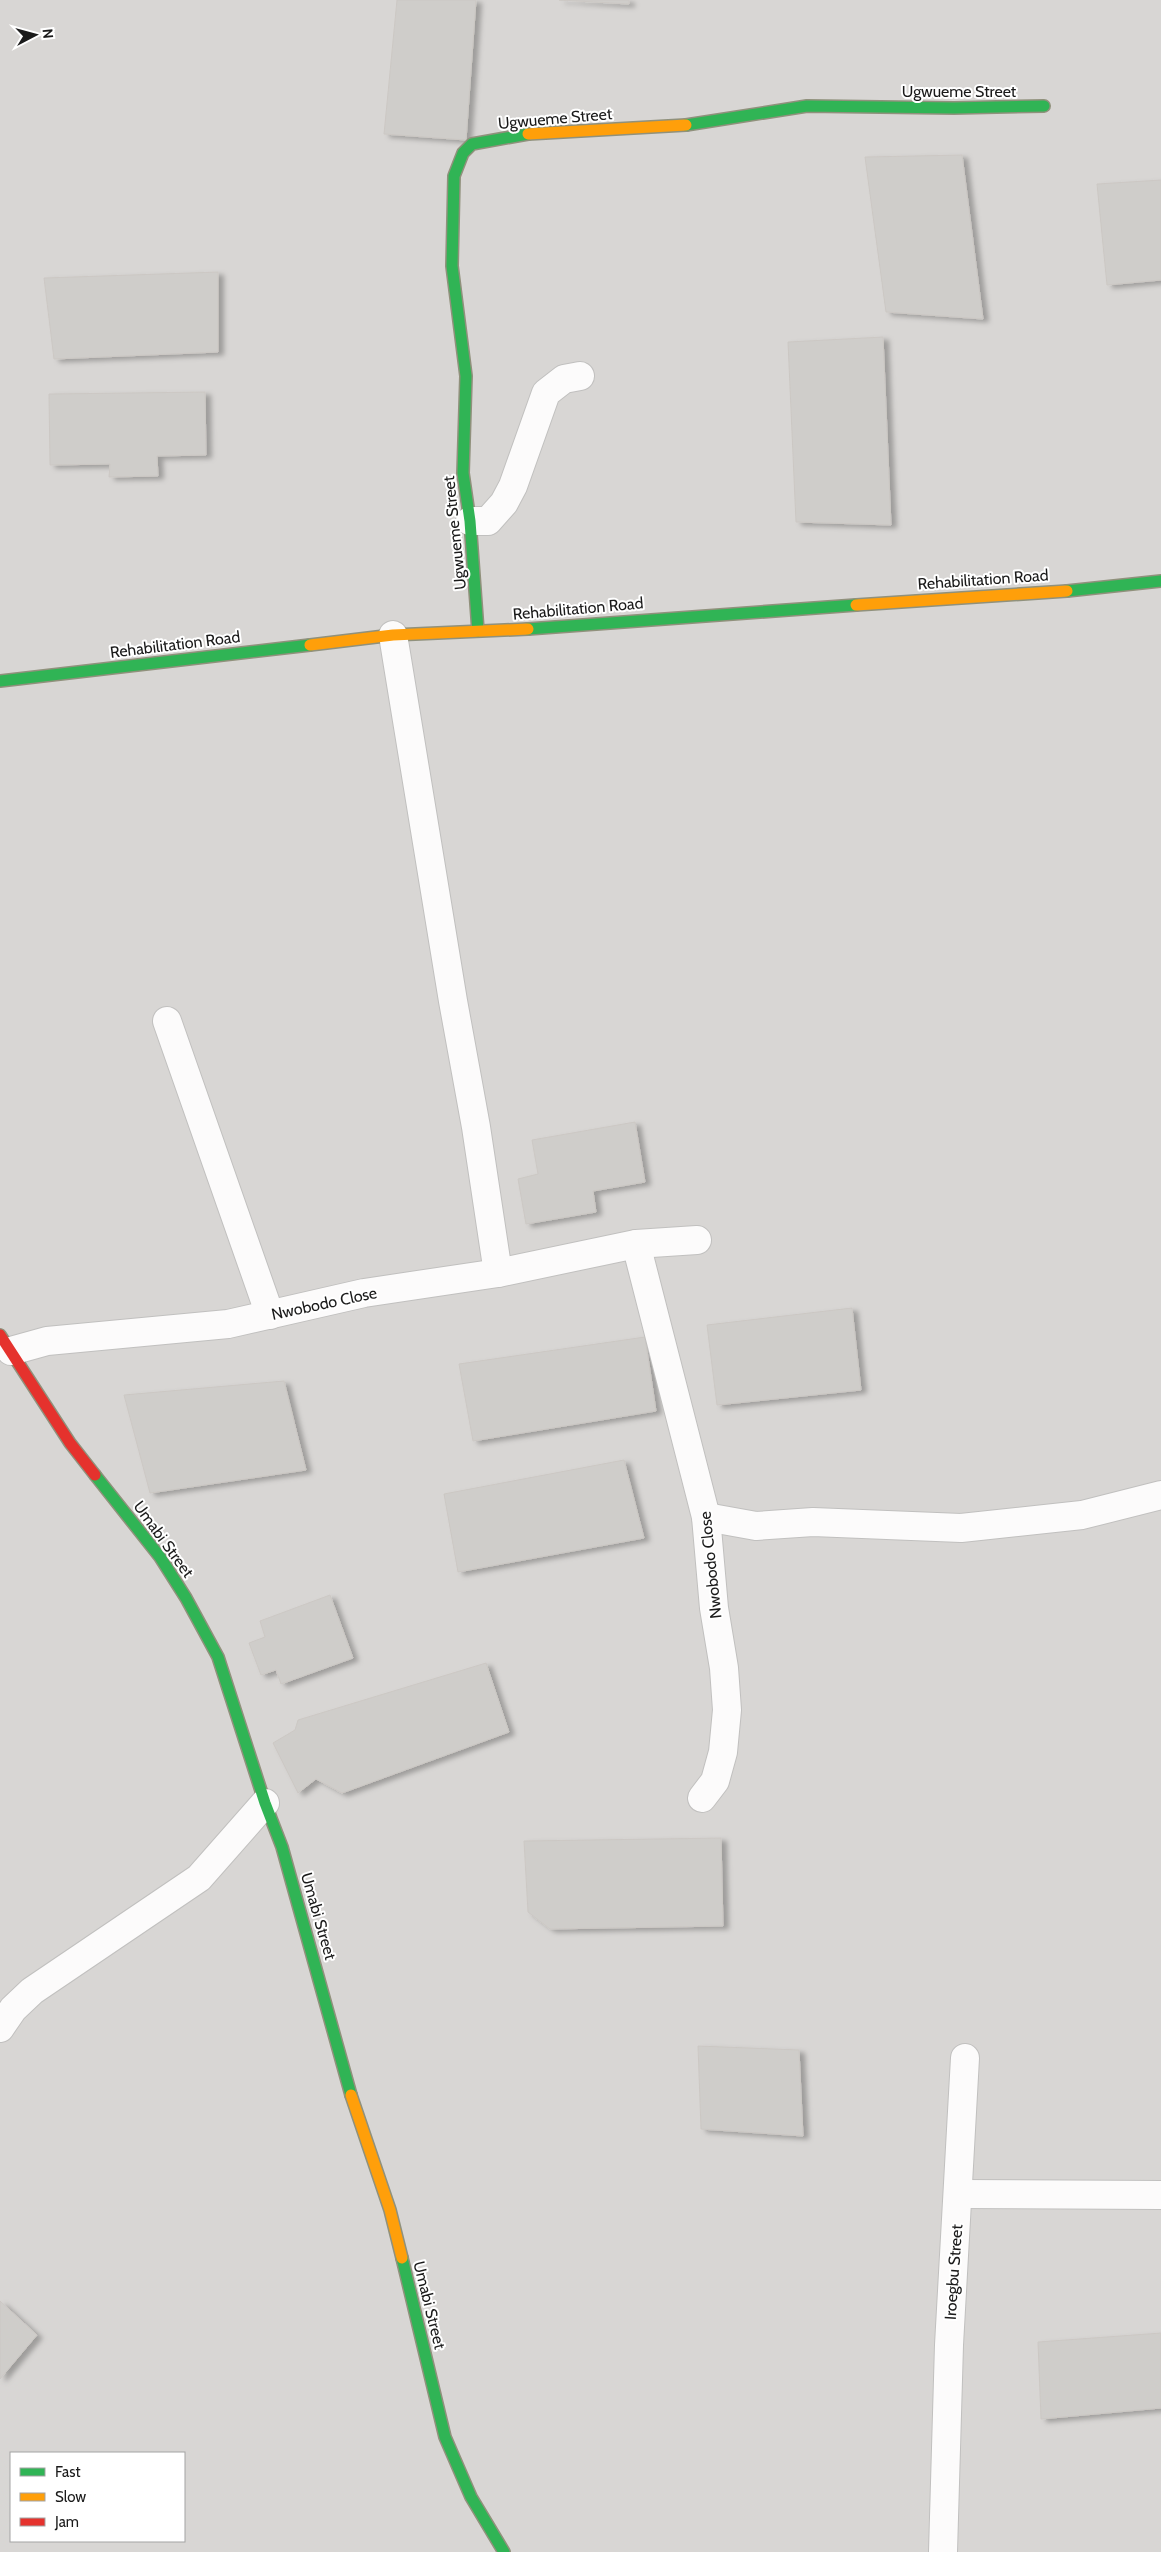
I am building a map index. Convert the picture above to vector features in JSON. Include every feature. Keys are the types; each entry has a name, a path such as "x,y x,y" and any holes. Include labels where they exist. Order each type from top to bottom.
{"street":[{"name":"Ugwueme Street","path":"478,631 470,521 463,473 466,376 452,266 454,176 463,153 472,144 534,133 696,124 807,106 954,108 1044,106"},
{"path":"470,521 488,522 504,503 513,486 546,393 564,379 580,376"},
{"name":"Rehabilitation Road","path":"0,681 393,636 1084,590 1161,581"},
{"path":"393,636 448,972 476,1128 498,1273"},
{"path":"167,1021 270,1315"},
{"name":"Nwobodo Close","path":"5,1343 47,1341 228,1324 364,1292 498,1273 636,1244 697,1240"},
{"name":"Nwobodo Close","path":"636,1244 706,1517 714,1608 724,1668 727,1710 723,1752 715,1781 702,1798"},
{"name":"Umabi Street","path":"5,1343 70,1443 160,1557 186,1598 218,1657 265,1803 282,1847 307,1930 349,2090 390,2210 445,2436 471,2497 504,2552"},
{"path":"706,1517 756,1526 813,1522 961,1528 1082,1515 1161,1494"},
{"path":"0,2028 13,2009 32,1991 199,1878 265,1803"},
{"name":"Iroegbu Street","path":"943,2552 949,2345 965,2058"},
{"path":"958,2194 1161,2195"}],"shaded area":[{"path":"0,0 1161,0 1161,2552 0,2552"}],"building":[{"path":"397,0 476,0 466,140 384,134"},
{"path":"559,0 629,0 629,4"},
{"path":"962,155 983,319 886,312 865,157"},
{"path":"1161,180 1161,280 1107,285 1097,184"},
{"path":"218,272 218,352 54,359 44,278"},
{"path":"883,337 891,525 796,522 788,342"},
{"path":"205,392 206,455 157,456 158,476 109,477 110,464 50,465 49,394"},
{"path":"635,1122 645,1182 593,1191 596,1212 526,1224 518,1179 538,1174 532,1140"},
{"path":"852,1308 861,1390 717,1405 707,1325"},
{"path":"645,1337 656,1411 473,1441 459,1364"},
{"path":"284,1381 306,1470 150,1493 124,1395"},
{"path":"624,1460 644,1538 458,1572 444,1494"},
{"path":"330,1595 353,1658 281,1684 276,1670 261,1675 249,1643 265,1637 260,1621"},
{"path":"486,1663 509,1732 342,1793 316,1779 298,1793 273,1743 295,1730 298,1720"},
{"path":"721,1838 723,1926 550,1929 528,1912 524,1841"},
{"path":"698,2046 799,2050 803,2136 701,2129"},
{"path":"0,2301 37,2335 0,2379"},
{"path":"1161,2333 1161,2408 1041,2419 1038,2342"}],"traffic: fast":[{"path":"686,125 807,106 954,108 1044,106"},
{"path":"478,631 470,521 463,473 466,376 452,266 454,176 463,153 472,144 528,134"},
{"path":"1067,591 1161,581"},
{"path":"528,629 856,605"},
{"path":"0,681 310,645"},
{"path":"95,1475 160,1557 186,1598 218,1657 265,1803 282,1847 351,2095"},
{"path":"402,2258 445,2437 471,2497 504,2552"}],"traffic: slow":[{"path":"528,134 686,125"},
{"path":"856,605 1067,591"},
{"path":"310,645 393,635 528,629"},
{"path":"351,2095 390,2210 402,2258"}],"traffic: jam":[{"path":"0,1335 70,1443 95,1475"}]}
